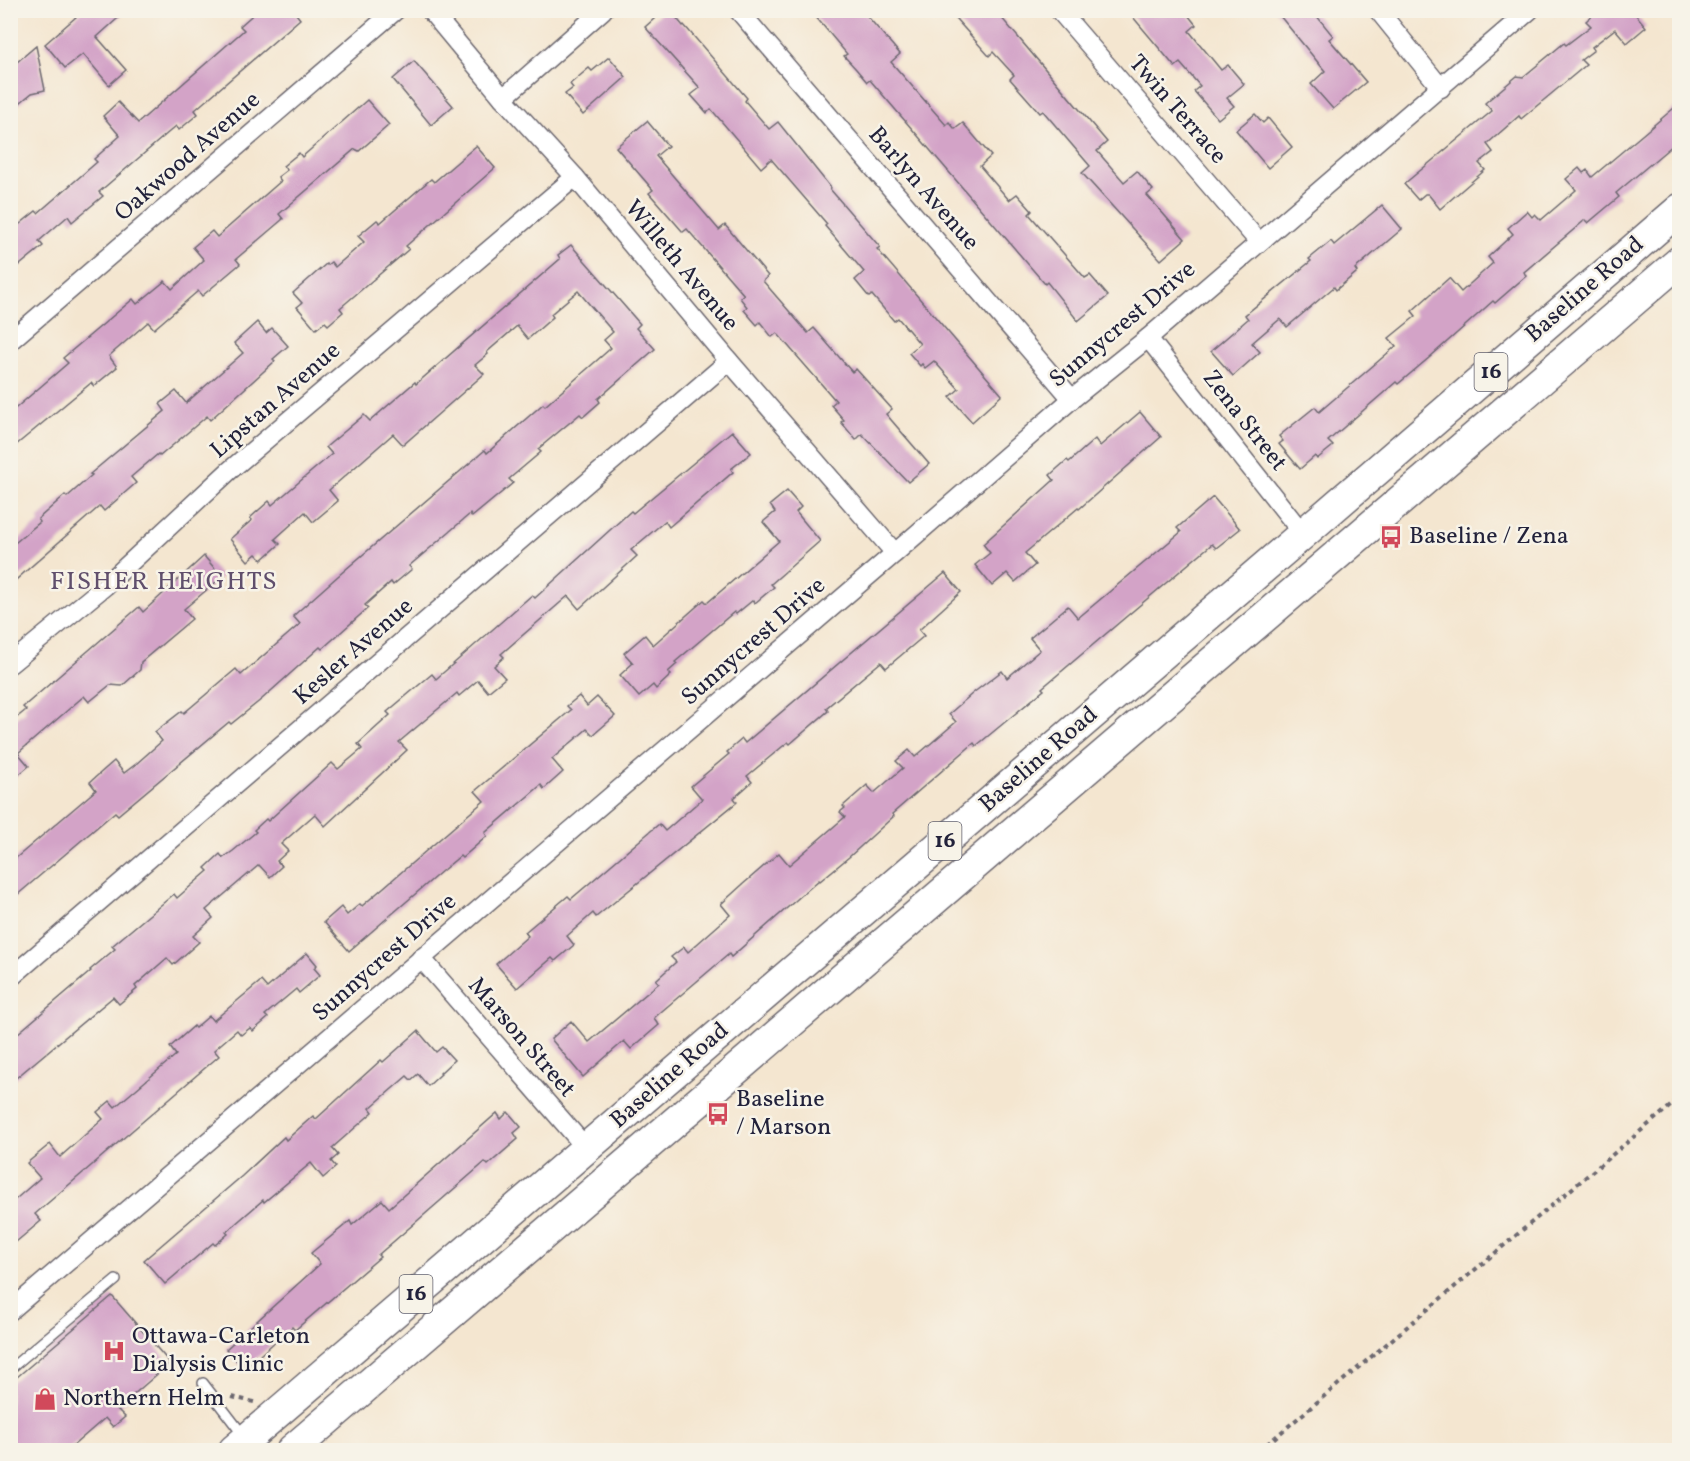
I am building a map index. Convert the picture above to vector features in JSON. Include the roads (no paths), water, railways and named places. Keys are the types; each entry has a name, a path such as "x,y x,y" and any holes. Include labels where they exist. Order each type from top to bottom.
{"main road":[{"name":"Baseline Road","path":"240,1445 1680,208"},
{"name":"Baseline Road","path":"292,1450 1680,261"}],"street":[{"name":"Oakwood Avenue","path":"10,341 396,10"},
{"name":"Willeth Avenue","path":"430,10 895,553"},
{"path":"503,98 603,10"},
{"name":"Barlyn Avenue","path":"738,10 1072,399"},
{"name":"Twin Terrace","path":"1059,10 1259,242"},
{"path":"1378,10 1441,88"},
{"name":"Sunnycrest Drive","path":"10,1311 1072,399 1148,338 1530,10"},
{"name":"Lipstan Avenue","path":"10,664 105,586 229,471 575,177"},
{"name":"Zena Street","path":"1148,338 1303,534"},
{"name":"Kesler Avenue","path":"10,978 729,361"},
{"name":"Marson Street","path":"421,958 586,1148"}],"lane":[{"path":"10,1369 116,1280"},
{"path":"203,1383 215,1398 240,1445"}],"place":[{"name":"Baseline / Zena","path":"1391,537"},
{"name":"Baseline / Marson","path":"718,1114"},
{"name":"Ottawa-Carleton Dialysis Clinic","path":"114,1351"},
{"name":"Northern Helm","path":"45,1399"}],"district":[{"name":"FISHER HEIGHTS","path":"164,582"}]}
